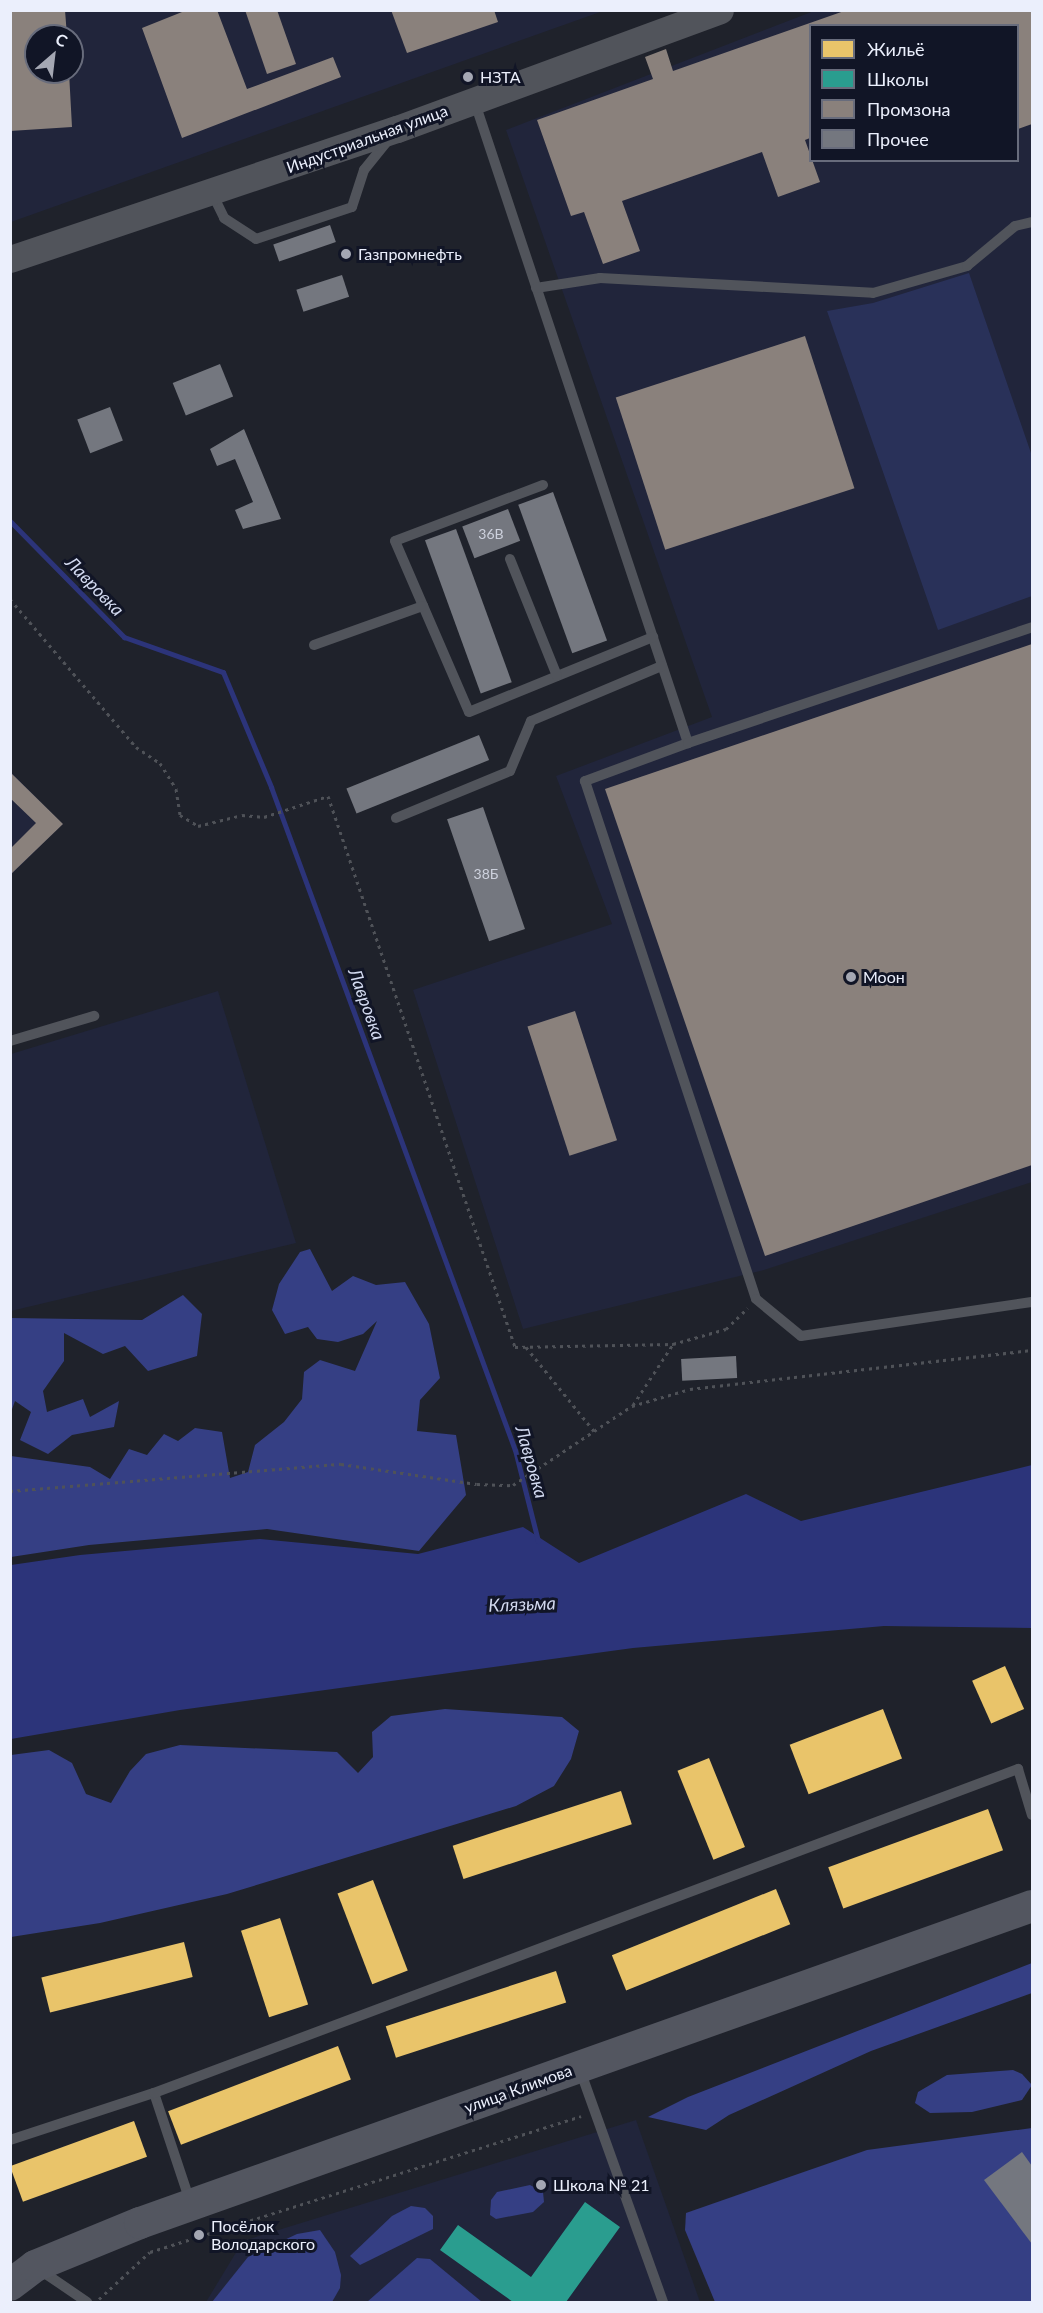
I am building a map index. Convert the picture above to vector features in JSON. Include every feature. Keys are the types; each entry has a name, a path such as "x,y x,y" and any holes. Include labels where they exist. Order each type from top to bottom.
{"main road":[{"name":"улица Климова","path":"10,2285 35,2266 191,2205 1032,1906"}],"street":[{"name":"Индустриальная улица","path":"10,259 397,129 720,10"}],"lane":[{"path":"474,100 688,743"},
{"path":"212,193 224,218 256,240 352,207 364,170 397,129"},
{"path":"536,288 600,278 873,293 967,266 1016,226 1032,222"},
{"path":"543,485 395,541 469,712 653,636"},
{"path":"510,560 557,676"},
{"path":"314,645 423,606"},
{"path":"1032,627 688,743 585,781 756,1299 801,1336 1032,1302"},
{"path":"396,818 510,771 531,721 662,666"},
{"path":"10,1041 94,1016"},
{"path":"10,2140 154,2093 1018,1768 1032,1815"},
{"path":"579,2067 597,2111 663,2302"},
{"path":"154,2093 191,2205"},
{"path":"35,2266 87,2302"}],"path":[{"path":"10,599 136,747 160,763 176,789 180,815 198,826 242,815 274,814 328,796 515,1347 673,1344 726,1329 756,1299"},
{"path":"632,1406 673,1344"},
{"path":"526,1347 594,1431"},
{"path":"10,1491 341,1464 477,1484 513,1485 632,1406 690,1389 1032,1350"},
{"path":"96,2302 150,2252 597,2111"}],"shaded area":[{"path":"11,10 603,11 11,222"},
{"path":"814,11 1032,11 1032,1182 764,1270 523,1329 413,990 612,924 556,776 712,717 506,130"},
{"path":"969,273 1032,456 1032,596 938,630 827,311 873,303"},
{"path":"11,772 63,824 11,875"},
{"path":"218,991 296,1243 11,1311 11,1054"},
{"path":"310,1249 332,1291 353,1276 376,1285 405,1282 429,1324 440,1378 420,1400 417,1431 456,1435 466,1495 419,1551 267,1529 89,1545 11,1557 11,1456 90,1467 110,1479 129,1449 147,1455 164,1434 178,1441 195,1428 222,1432 230,1478 248,1472 255,1445 284,1422 302,1399 304,1372 320,1360 355,1371 377,1321 363,1334 338,1342 317,1339 308,1327 285,1334 272,1310 279,1284 300,1252"},
{"path":"183,1295 202,1314 197,1356 148,1371 125,1346 103,1354 64,1333 64,1361 43,1391 47,1412 83,1399 90,1417 119,1401 114,1427 72,1435 48,1454 20,1440 31,1412 15,1401 11,1412 11,1318 142,1320"},
{"path":"445,1709 562,1717 579,1731 571,1759 554,1786 516,1806 227,1894 100,1923 11,1937 11,1755 49,1750 72,1763 86,1794 111,1803 130,1771 146,1754 180,1745 337,1752 358,1773 373,1757 372,1732 391,1716"},
{"path":"1032,1963 1032,1993 871,2051 729,2115 706,2130 648,2117 688,2097"},
{"path":"1013,2070 1022,2074 1032,2085 1022,2100 972,2112 930,2113 915,2103 918,2092 947,2075"},
{"name":"Школа № 21","path":"636,2120 700,2302 206,2302 243,2241"},
{"path":"1032,2128 1032,2302 715,2302 685,2230 686,2213 867,2150"},
{"path":"530,2185 543,2192 544,2202 533,2212 496,2219 490,2215 491,2200 497,2192"},
{"path":"411,2206 425,2208 433,2216 433,2229 360,2265 350,2256 392,2216"},
{"path":"320,2230 335,2252 341,2275 340,2288 332,2302 212,2302 248,2257 297,2234"},
{"path":"417,2258 430,2259 482,2302 367,2302"}],"water":[{"name":"Клязьма","path":"1032,1465 1032,1628 884,1626 633,1648 180,1710 11,1739 11,1565 80,1555 260,1539 418,1554 523,1527 579,1563 746,1494 801,1521"}],"building: Жильё":[{"path":"1005,1666 1024,1709 991,1724 972,1681"},
{"path":"883,1709 902,1758 809,1794 790,1745"},
{"path":"709,1758 745,1847 713,1860 677,1771"},
{"path":"621,1791 632,1824 463,1879 453,1846"},
{"path":"988,1809 1003,1850 843,1908 828,1867"},
{"path":"373,1880 408,1971 372,1984 338,1894"},
{"path":"776,1889 790,1924 626,1991 612,1955"},
{"path":"280,1918 308,2005 269,2017 241,1931"},
{"path":"184,1942 193,1977 50,2012 41,1978"},
{"path":"556,1971 566,2002 396,2058 386,2026"},
{"path":"338,2046 351,2080 181,2145 168,2111"},
{"path":"134,2121 147,2157 23,2202 10,2166"}],"building: Школы":[{"path":"585,2202 620,2227 566,2302 513,2302 440,2250 458,2225 531,2277"}],"building: Промзона":[{"path":"10,10 65,10 66,24 24,24 24,84 70,84 72,127 10,131"},
{"path":"187,10 217,10 247,89 333,57 341,77 182,138 142,28"},
{"path":"245,10 277,10 296,64 267,74"},
{"path":"391,10 494,10 498,22 407,53"},
{"path":"847,10 1032,10 1032,124 1019,129 1019,24 809,24 809,138 805,140 809,151 809,162 813,162 820,182 778,197 762,152 622,201 640,251 603,264 584,212 571,216 537,120 653,79 645,57 666,49 673,71"},
{"path":"805,336 854,488 665,550 616,397"},
{"name":"Моон","path":"1032,644 1032,1165 765,1256 605,789"},
{"path":"10,772 63,824 10,875 10,849 36,823 10,798"},
{"path":"575,1011 617,1140 569,1156 527,1026"}],"building: Прочее":[{"path":"330,225 336,242 279,262 273,245"},
{"path":"342,275 349,297 303,312 296,290"},
{"path":"220,364 233,396 186,416 173,383"},
{"path":"110,407 123,441 90,453 77,420"},
{"path":"244,429 281,519 243,529 235,510 253,502 235,459 217,466 210,449"},
{"path":"553,492 607,640 572,653 518,505"},
{"path":"508,509 520,541 474,558 462,527"},
{"path":"456,529 512,682 481,693 425,540"},
{"path":"479,735 489,760 357,814 346,789"},
{"path":"483,807 525,929 489,941 447,819"},
{"path":"736,1356 737,1378 682,1381 681,1359"},
{"path":"1022,2152 1032,2166 1032,2244 984,2180"}],"waterway":[{"name":"Лавровка","path":"10,521 124,637 223,672 271,787 515,1450 538,1541"}],"place":[{"name":"НЗТА","path":"468,77"},
{"name":"Газпромнефть","path":"346,254"},
{"name":"Моон","path":"851,977"},
{"name":"Школа № 21","path":"541,2185"},
{"name":"Посёлок Володарского","path":"199,2235"}]}
